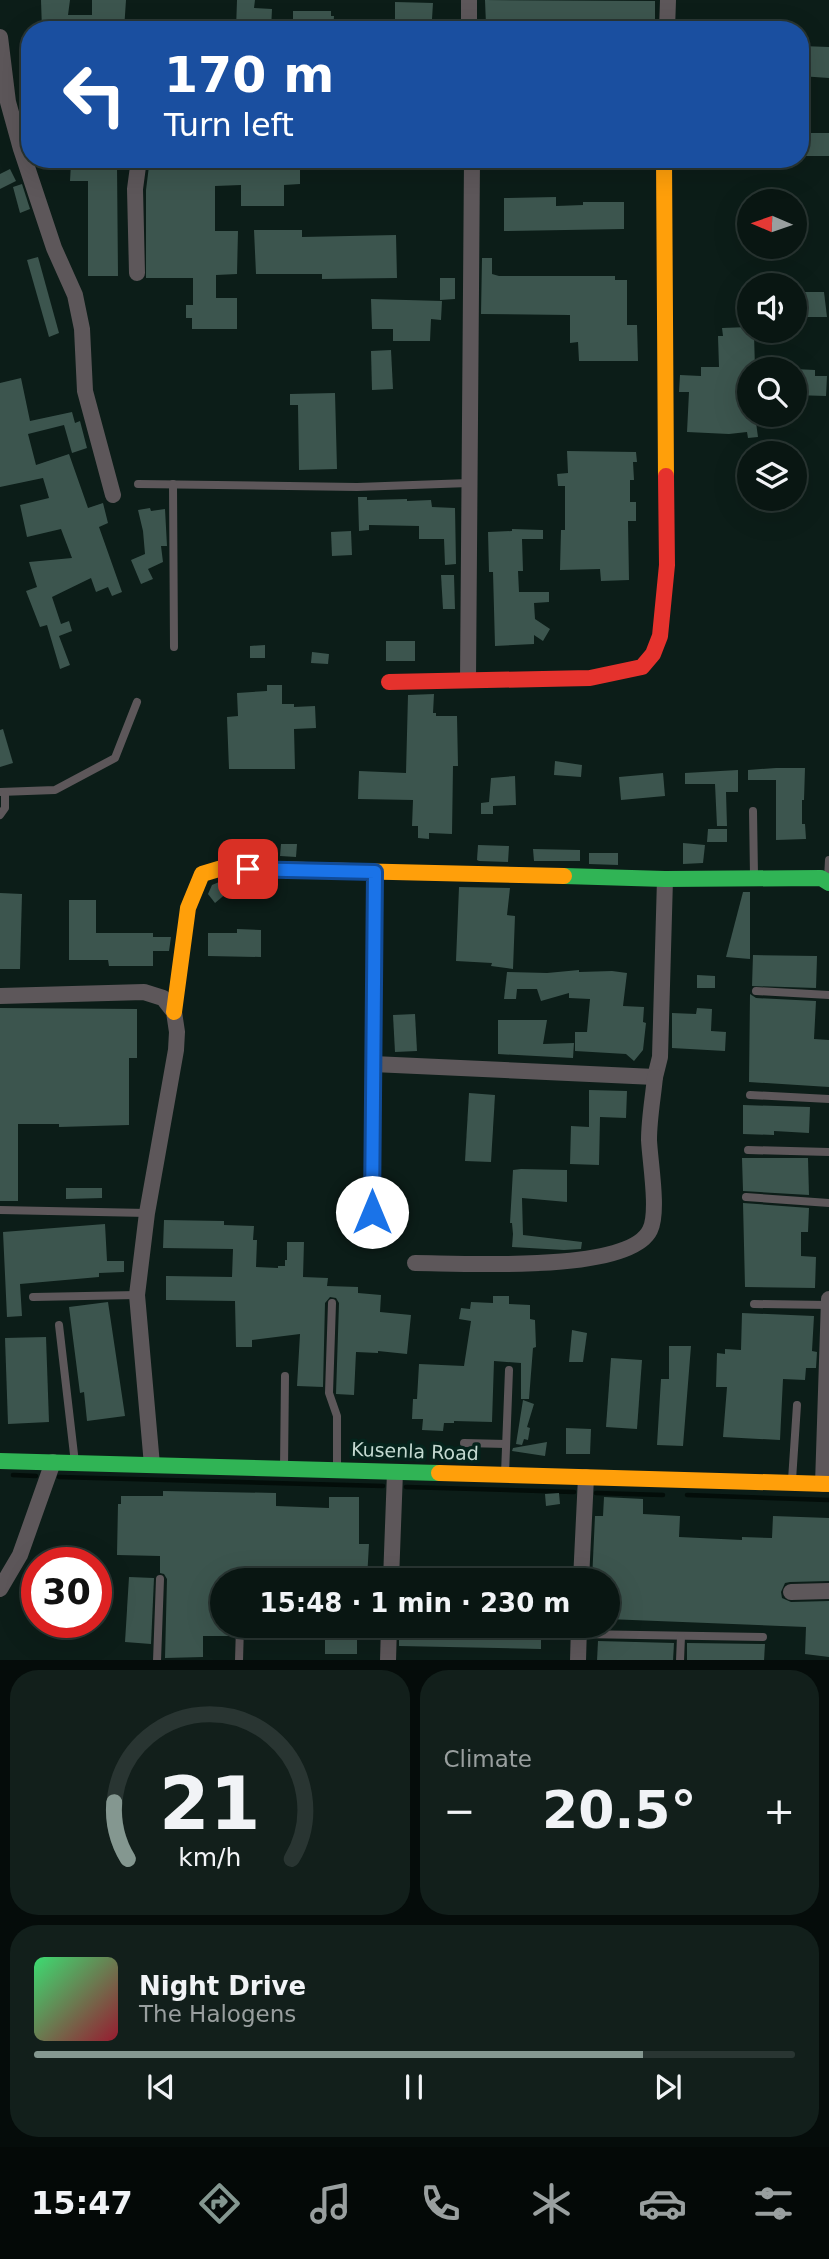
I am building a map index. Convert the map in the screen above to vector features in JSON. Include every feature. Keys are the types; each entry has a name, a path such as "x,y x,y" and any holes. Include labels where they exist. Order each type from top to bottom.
{"street":[{"path":"469,0 469,21"},
{"path":"667,21 668,0"},
{"path":"0,37 8,102 21,149"},
{"path":"27,168 54,248 75,295 82,329 85,391 113,495"},
{"path":"137,273 135,189 138,168"},
{"path":"468,680 472,168"},
{"path":"389,682 590,678 642,667 653,654 660,636 667,565 664,168"},
{"path":"152,1465 138,1295 147,1213 176,1050 174,1013 188,908 202,874 222,868 665,879 821,878 828,882"},
{"path":"372,1237 375,872"},
{"path":"415,1263 548,1263 605,1256 632,1248 650,1231 652,1216 649,1138 655,1077 660,1057 665,879"},
{"path":"0,996 144,992 163,998 174,1013"},
{"path":"373,1064 655,1077"},
{"path":"826,1484 829,1299"},
{"name":"Kusenla Road","path":"0,1461 826,1484"},
{"path":"0,1589 20,1555 53,1462"},
{"path":"391,1568 395,1472"},
{"path":"582,1568 586,1477"},
{"path":"791,1592 829,1591"},
{"path":"388,1660 389,1638"},
{"path":"578,1660 579,1638"}],"lane":[{"path":"138,484 357,487 469,483"},
{"path":"173,484 174,647"},
{"path":"0,815 5,808 2,792 55,790 115,758 137,702"},
{"path":"754,811 754,879"},
{"path":"828,882 829,860"},
{"path":"756,990 829,995"},
{"path":"750,1095 829,1099"},
{"path":"748,1150 829,1152"},
{"path":"746,1197 829,1203"},
{"path":"0,1210 147,1213"},
{"path":"33,1297 138,1295"},
{"path":"332,1303 329,1393 337,1416 337,1470"},
{"path":"754,1304 829,1305"},
{"path":"59,1325 75,1463"},
{"path":"505,1474 509,1370"},
{"path":"284,1468 285,1376"},
{"path":"792,1483 797,1405"},
{"path":"464,1443 506,1444"},
{"path":"157,1660 160,1579"},
{"path":"620,1632 763,1637"},
{"path":"680,1660 681,1636"},
{"path":"239,1660 240,1638"}],"building":[{"path":"41,0 70,0 68,15 92,15 92,0 126,0 125,21 42,21"},
{"path":"237,0 255,0 254,8 272,9 271,21 236,21"},
{"path":"485,0 655,1 655,21 486,21"},
{"path":"395,2 433,3 432,19 395,21"},
{"path":"293,11 331,11 331,16 334,16 334,21 293,21"},
{"path":"809,46 829,47 829,78 809,77"},
{"path":"809,133 829,133 829,156 809,156"},
{"path":"71,168 117,168 118,276 88,276 88,181 70,181"},
{"path":"149,168 300,168 300,184 284,185 284,206 241,206 241,185 215,186 215,231 238,231 237,274 216,275 216,298 237,298 237,329 192,329 192,318 186,318 186,305 193,305 193,278 146,278 146,190"},
{"path":"10,169 16,181 0,189 0,174"},
{"path":"22,184 30,209 20,213 13,187"},
{"path":"556,197 556,206 583,205 583,202 624,202 624,229 504,231 504,198"},
{"path":"254,230 302,230 302,237 396,235 397,278 322,279 322,274 256,274"},
{"path":"38,257 59,333 49,337 27,260"},
{"path":"482,258 492,258 492,274 499,276 615,276 615,280 627,280 627,325 637,325 638,361 579,361 578,342 570,343 570,315 481,314"},
{"path":"440,278 455,278 455,299 440,300"},
{"path":"807,292 824,292 827,317 807,317"},
{"path":"371,299 442,301 441,320 431,319 430,341 393,341 393,329 372,329"},
{"path":"737,327 737,343 754,343 755,357 737,357 737,427 757,427 758,437 748,438 747,432 687,432 689,392 679,392 680,375 701,376 701,367 719,367 718,336 723,336 722,328"},
{"path":"391,350 393,389 372,390 371,351"},
{"path":"807,370 815,370 815,376 827,376 826,396 807,395"},
{"path":"21,378 30,421 72,412 75,423 80,421 87,448 72,453 64,425 28,434 36,465 69,454 88,508 103,503 108,523 99,527 122,592 112,596 108,587 96,592 91,578 52,597 61,624 69,621 72,631 59,636 70,665 60,669 47,625 40,627 26,591 37,587 29,562 72,558 61,529 27,537 20,505 49,498 43,478 0,487 0,383"},
{"path":"335,393 337,469 299,470 298,405 290,405 290,394"},
{"path":"567,451 636,452 637,462 633,462 634,480 630,480 630,502 636,502 636,521 628,521 629,580 601,581 600,569 560,570 561,530 565,530 565,486 558,486 557,474 568,473"},
{"path":"358,497 367,497 367,500 431,500 432,507 455,508 456,564 445,565 444,539 419,539 419,526 369,525 369,530 359,531"},
{"path":"150,508 151,511 165,509 167,546 161,546 163,562 148,569 153,579 141,584 131,560 145,554 138,510"},
{"path":"512,529 543,530 543,539 522,539 523,571 518,571 519,592 549,592 549,602 534,603 535,619 550,629 543,641 534,635 534,644 495,646 493,572 489,572 488,532"},
{"path":"351,531 352,555 332,556 331,532"},
{"path":"441,575 454,575 455,609 443,609"},
{"path":"386,641 415,641 415,661 386,661"},
{"path":"265,645 265,658 250,658 250,646"},
{"path":"312,652 329,654 328,664 311,663"},
{"path":"267,685 282,685 282,704 294,704 294,707 315,706 316,728 294,729 295,769 229,769 227,717 238,716 237,693 267,691"},
{"path":"434,694 433,713 436,713 436,716 457,716 458,766 453,766 452,834 429,833 429,839 418,838 418,826 412,826 413,800 358,799 359,771 406,773 408,695"},
{"path":"3,729 13,763 0,767 0,730"},
{"path":"555,761 582,765 581,777 554,775"},
{"path":"805,768 802,824 805,824 806,839 776,840 776,780 748,780 748,770"},
{"path":"738,770 738,792 726,792 727,826 717,826 715,784 685,784 685,773"},
{"path":"663,773 665,796 621,800 619,777"},
{"path":"515,776 516,805 493,806 493,814 481,814 481,803 489,802 491,778"},
{"path":"708,829 727,829 727,842 707,842"},
{"path":"683,843 705,845 703,863 683,864"},
{"path":"281,844 297,844 296,857 280,856"},
{"path":"478,845 509,846 508,862 477,860"},
{"path":"533,849 580,850 580,861 534,861"},
{"path":"589,853 618,853 618,865 589,864"},
{"path":"219,882 228,892 215,903 208,894 212,885"},
{"path":"459,887 510,888 507,915 515,916 513,969 491,966 492,963 456,961"},
{"path":"743,892 750,892 750,959 726,957"},
{"path":"0,893 22,894 20,969 0,969"},
{"path":"69,900 96,900 96,933 153,933 153,937 171,937 169,951 153,951 153,966 109,966 108,960 69,960"},
{"path":"237,929 261,930 261,957 208,956 208,933 237,933"},
{"path":"753,955 817,956 816,988 752,986"},
{"path":"579,970 627,973 623,1006 644,1007 643,1022 646,1023 643,1050 634,1061 626,1054 575,1051 575,1032 587,1032 590,999 569,998 569,993 541,1001 537,989 517,989 516,999 504,999 507,972 547,973"},
{"path":"697,975 715,976 715,988 697,988"},
{"path":"750,994 756,998 816,1001 814,1039 829,1040 829,1087 749,1082"},
{"path":"0,1008 137,1009 137,1058 129,1058 129,1125 59,1127 59,1124 18,1124 18,1201 0,1201"},
{"path":"697,1008 712,1009 711,1031 726,1032 725,1051 672,1048 672,1013 696,1014"},
{"path":"415,1014 417,1051 395,1052 393,1015"},
{"path":"498,1020 547,1020 543,1044 574,1043 573,1058 498,1054"},
{"path":"589,1090 627,1091 626,1118 600,1117 599,1165 570,1164 571,1126 589,1127"},
{"path":"469,1093 495,1095 491,1162 465,1161"},
{"path":"743,1105 810,1107 809,1133 774,1131 774,1135 743,1134"},
{"path":"742,1158 808,1158 809,1195 743,1191"},
{"path":"513,1170 567,1170 567,1202 522,1198 523,1235 582,1242 581,1249 512,1247 510,1223"},
{"path":"66,1188 102,1188 102,1198 66,1199"},
{"path":"743,1203 809,1208 808,1232 801,1232 801,1256 816,1257 815,1288 745,1287"},
{"path":"164,1220 224,1221 224,1225 254,1226 253,1240 257,1240 256,1267 285,1266 287,1242 304,1242 303,1277 328,1278 327,1286 358,1287 358,1293 381,1295 380,1312 411,1315 407,1354 356,1352 354,1395 336,1394 339,1303 336,1298 330,1297 325,1303 323,1387 297,1386 300,1334 252,1340 252,1347 236,1347 235,1301 166,1300 166,1276 232,1277 233,1249 163,1248"},
{"path":"105,1224 107,1261 124,1261 124,1272 99,1273 99,1277 20,1284 22,1316 7,1317 3,1232"},
{"path":"493,1296 509,1296 509,1304 530,1305 530,1319 535,1320 536,1347 533,1348 529,1399 521,1399 521,1363 494,1361 492,1422 454,1421 444,1423 443,1431 422,1430 423,1419 412,1419 413,1399 417,1399 419,1364 464,1366 471,1321 459,1319 461,1308 470,1309 471,1302 493,1303"},
{"path":"108,1302 125,1416 87,1421 84,1392 80,1393 69,1307"},
{"path":"742,1313 814,1316 812,1351 817,1352 816,1368 806,1368 805,1380 783,1379 780,1440 723,1437 727,1387 716,1387 717,1353 725,1354 725,1349 741,1350"},
{"path":"572,1330 587,1333 583,1362 569,1362"},
{"path":"46,1337 49,1422 8,1424 5,1338"},
{"path":"669,1346 691,1346 683,1446 657,1445 661,1379 669,1379"},
{"path":"611,1358 642,1360 637,1429 606,1427"},
{"path":"523,1400 534,1404 527,1427 530,1428 528,1440 524,1439 522,1445 516,1444"},
{"path":"566,1428 591,1429 590,1454 566,1454"},
{"path":"547,1442 545,1456 512,1451 513,1448"},
{"path":"163,1491 276,1493 276,1506 329,1508 329,1497 359,1497 359,1544 369,1544 368,1568 210,1568 210,1636 203,1636 203,1657 165,1658 167,1579 160,1573 160,1556 117,1555 118,1504 121,1504 121,1496 163,1496"},
{"path":"559,1493 560,1504 546,1506 545,1494"},
{"path":"604,1497 643,1499 643,1514 680,1516 679,1537 742,1540 742,1537 772,1538 773,1516 829,1518 829,1581 785,1583 781,1592 782,1598 791,1602 829,1601 829,1657 805,1654 806,1627 620,1620 620,1568 593,1568 595,1516 603,1516"},
{"path":"129,1577 154,1578 151,1644 125,1642"},
{"path":"325,1638 357,1638 357,1654 325,1654"},
{"path":"399,1638 541,1638 541,1649 399,1646"},
{"path":"598,1641 674,1643 673,1660 597,1660"},
{"path":"687,1643 765,1644 764,1660 687,1660"}],"waterway":[{"path":"13,1475 36,1476"},
{"path":"59,1477 383,1486"},
{"path":"406,1487 574,1492"},
{"path":"596,1493 663,1495"},
{"path":"687,1495 829,1500"}],"traffic: fast":[{"path":"564,876 665,879 821,878 829,883"},
{"path":"0,1461 439,1473"}],"traffic: slow":[{"path":"664,168 666,476"},
{"path":"174,1012 188,908 202,874 222,868 564,876"},
{"path":"439,1473 829,1484"}],"traffic: jam":[{"path":"389,682 590,678 642,667 653,654 660,636 667,565 666,476"}],"route":[{"path":"248,869 375,872 372,1212"}]}
